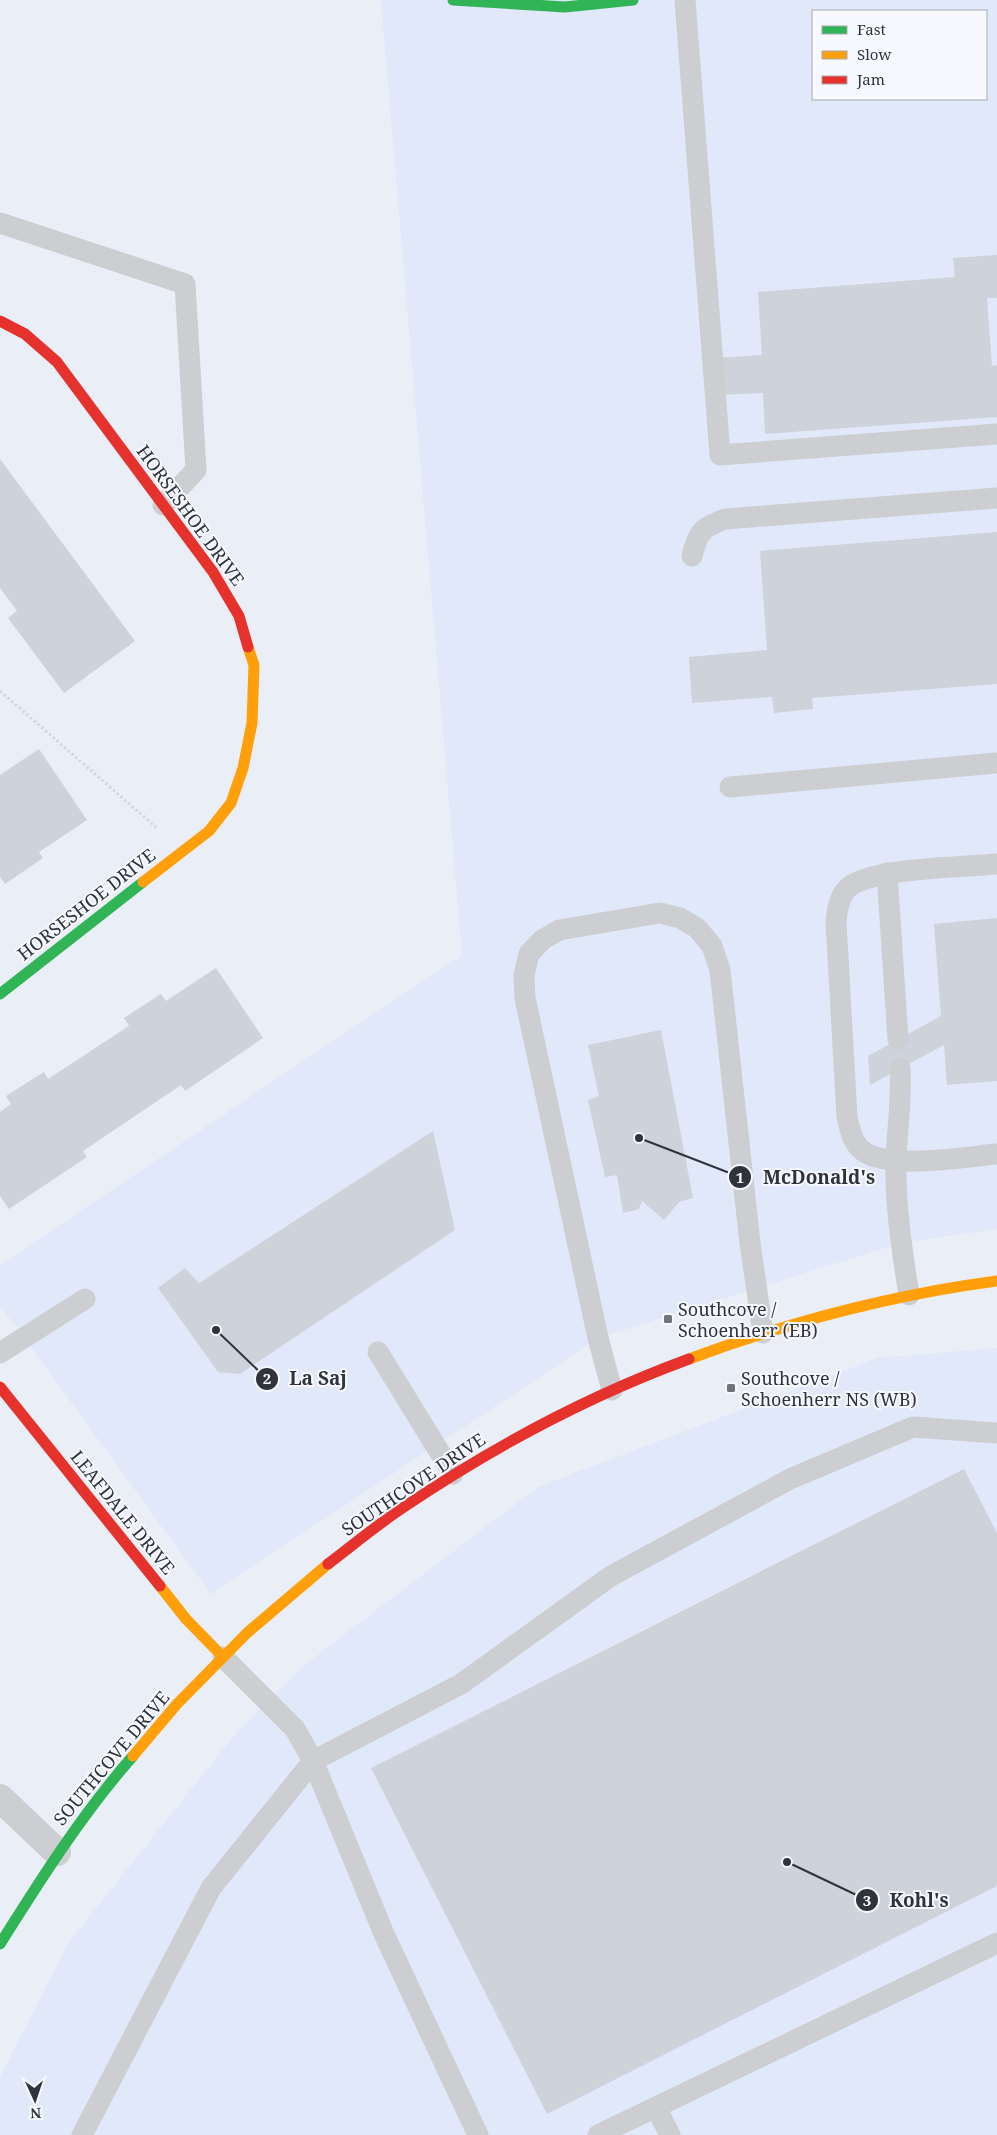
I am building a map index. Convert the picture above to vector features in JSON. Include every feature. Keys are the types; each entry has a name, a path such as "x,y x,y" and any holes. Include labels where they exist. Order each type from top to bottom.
{"street":[{"path":"453,0 566,7 633,0"},
{"name":"HORSESHOE DRIVE","path":"0,321 26,334 57,362 213,572 239,616 254,665 252,722 243,768 231,803 209,831 0,994"},
{"name":"SOUTHCOVE DRIVE","path":"0,1944 57,1852 129,1758 223,1657 323,1568 415,1499 453,1474 538,1425 681,1360 836,1311 909,1295 997,1281"},
{"name":"LEAFDALE DRIVE","path":"0,1387 186,1619 223,1657"},
{"path":"0,1798 57,1852"}],"lane":[{"path":"684,0 720,455 997,434"},
{"path":"0,223 185,284 196,470 163,505"},
{"path":"692,556 696,540 706,527 725,519 997,498"},
{"path":"730,787 997,763"},
{"path":"997,864 887,873 864,879 848,888 839,904 836,922 847,1117 851,1137 861,1150 875,1158 896,1162 997,1154"},
{"path":"887,873 898,1039"},
{"path":"612,1390 598,1338 525,998 524,975 529,954 542,940 559,930 660,913 680,918 697,928 712,946 720,970 750,1243 763,1333"},
{"path":"900,1068 902,1089 896,1162 900,1243 909,1295"},
{"path":"0,1353 85,1298"},
{"path":"378,1352 453,1474"},
{"path":"82,2135 211,1888 313,1761 461,1684 611,1576 790,1479 913,1427 997,1433"},
{"path":"223,1657 294,1729 313,1761 384,1934 478,2135"},
{"path":"598,2135 997,1943"},
{"path":"656,2107 670,2135"}],"path":[{"path":"0,691 182,852"}],"shaded area":[{"path":"381,0 997,0 997,1229 901,1243 598,1338 211,1594 0,1305 0,1265 462,955"},
{"path":"997,1348 997,2135 0,2135 0,2077 69,1942 237,1732 302,1667 538,1487 878,1358"}],"building":[{"path":"997,255 997,298 987,298 992,366 997,365 997,417 765,434 763,393 718,395 715,358 762,355 758,292 955,277 953,258"},
{"path":"0,459 135,641 64,693 8,618 17,611 0,588"},
{"path":"997,532 997,684 812,698 813,709 774,713 772,697 692,703 689,657 767,650 760,551"},
{"path":"39,749 87,820 39,852 43,858 5,884 0,877 0,775"},
{"path":"997,918 997,1081 947,1085 944,1045 870,1085 868,1056 941,1016 934,924"},
{"path":"216,968 263,1038 185,1091 181,1085 83,1151 87,1157 9,1209 0,1196 0,1112 11,1104 6,1096 44,1072 48,1079 129,1026 124,1018 161,994 166,1001"},
{"path":"661,1030 693,1198 679,1202 664,1220 642,1201 639,1209 623,1213 617,1175 605,1177 588,1100 599,1096 588,1045"},
{"path":"433,1131 455,1230 240,1374 218,1372 158,1288 185,1268 199,1283"},
{"path":"964,1469 997,1533 997,1886 547,2114 371,1768"}],"traffic: fast":[{"path":"453,0 565,7 633,0"},
{"path":"0,994 143,882"},
{"path":"0,1944 79,1824 133,1756"}],"traffic: slow":[{"path":"143,882 209,831 231,803 243,768 252,723 254,665 248,647"},
{"path":"689,1359 764,1333 841,1311 918,1294 997,1281"},
{"path":"133,1756 177,1704 247,1633 328,1564"},
{"path":"160,1586 186,1619 223,1657"}],"traffic: jam":[{"path":"0,321 25,334 57,362 213,572 239,616 248,647"},
{"path":"328,1564 404,1507 472,1464 542,1424 614,1389 689,1359"},
{"path":"0,1387 160,1586"}],"place":[{"name":"McDonald's","path":"639,1138"},
{"name":"Southcove / Schoenherr (EB)","path":"668,1319"},
{"name":"La Saj","path":"216,1330"},
{"name":"Southcove / Schoenherr NS (WB)","path":"731,1388"},
{"name":"Kohl's","path":"787,1862"}]}
